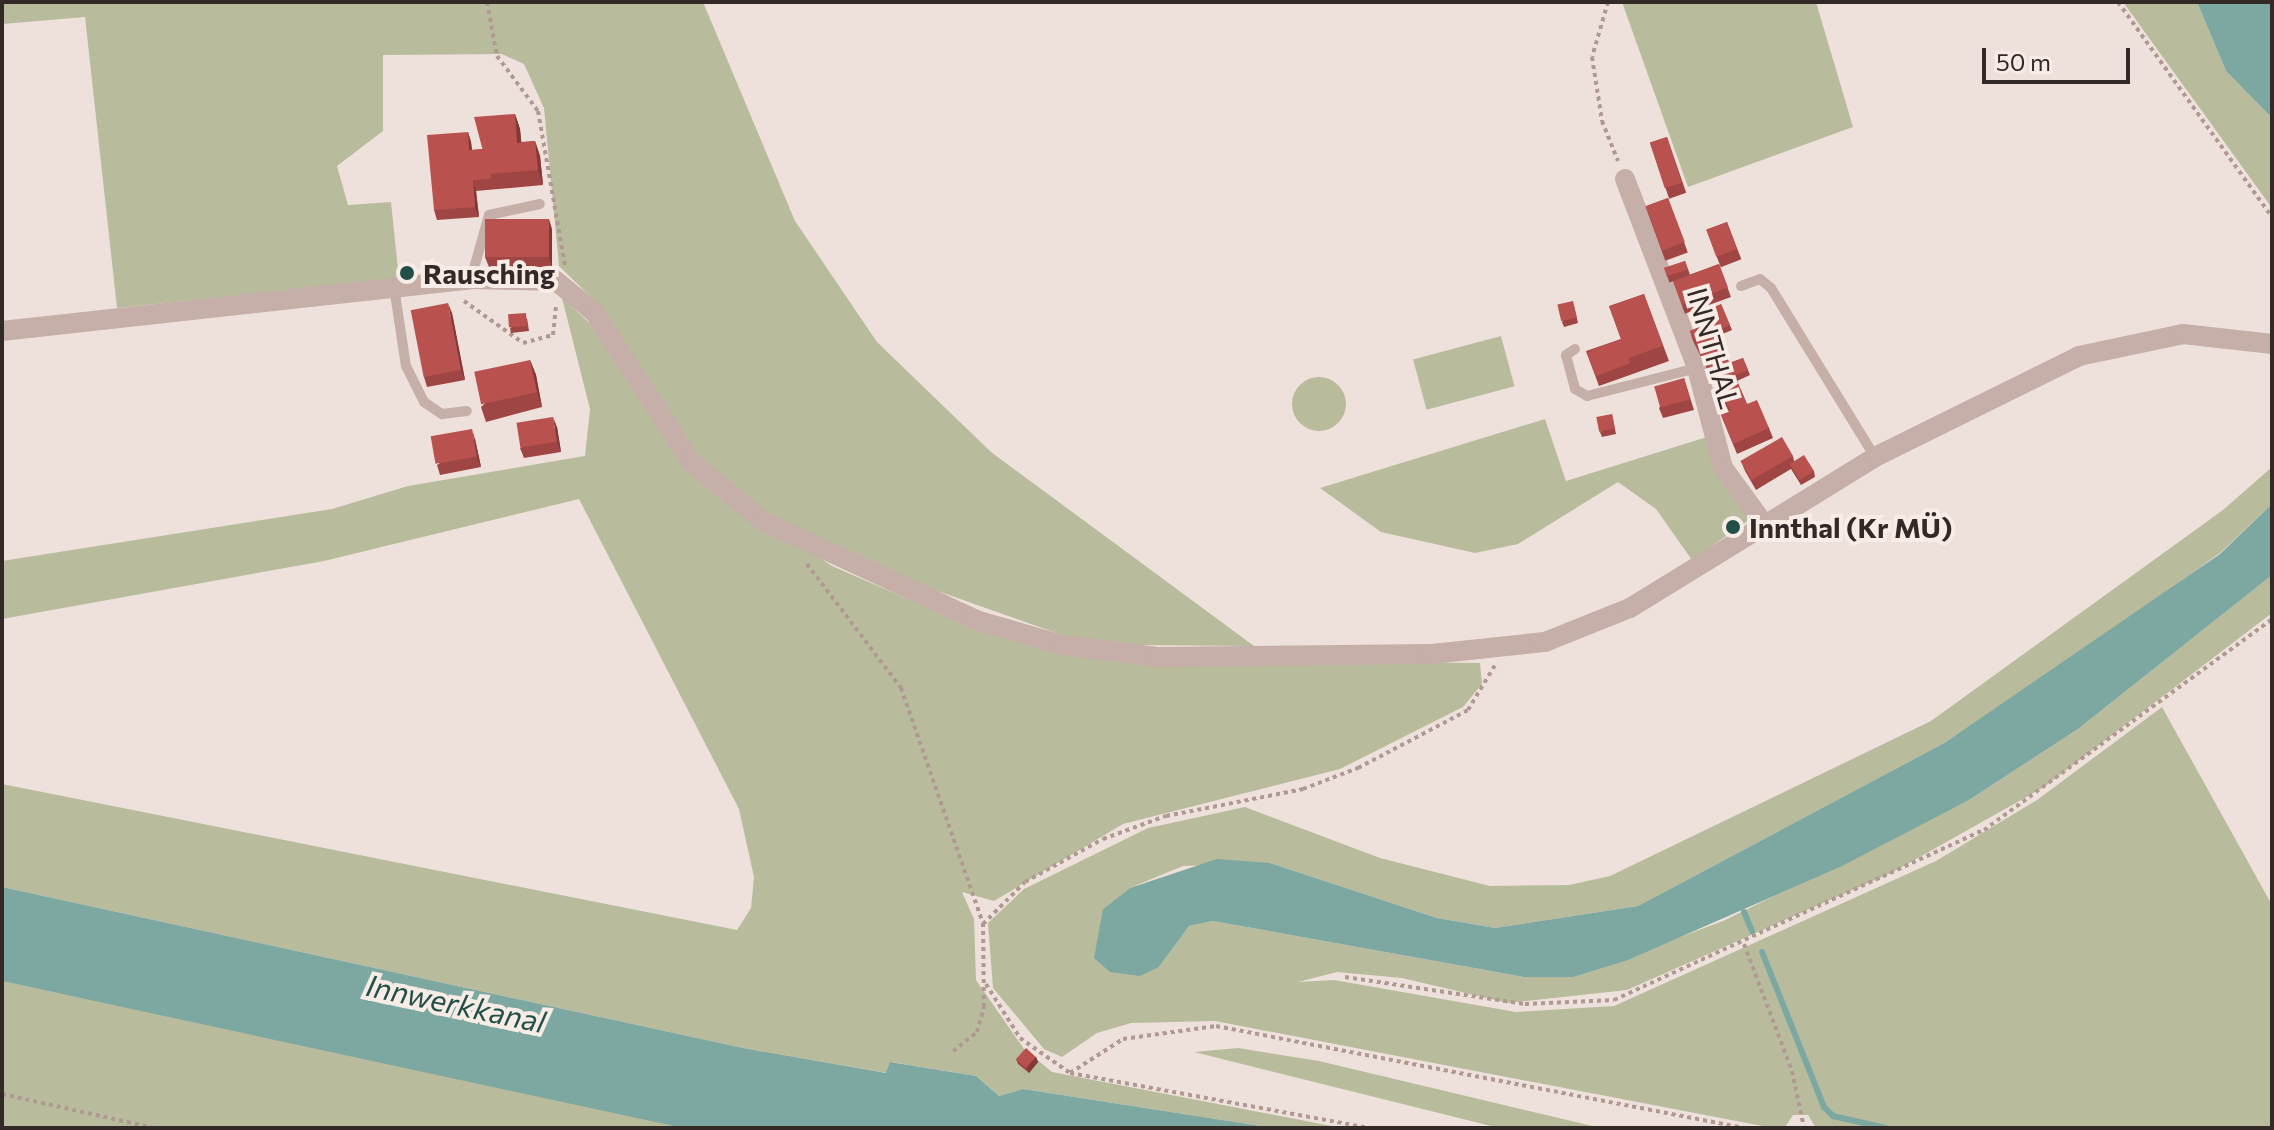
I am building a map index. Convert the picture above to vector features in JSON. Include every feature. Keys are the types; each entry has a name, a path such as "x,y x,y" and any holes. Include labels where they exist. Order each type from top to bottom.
{"street":[{"name":"INNTHAL","path":"1625,179 1697,368 1723,468 1764,524"},
{"path":"2,331 471,279 559,282 595,313 691,462 781,530 976,620 1087,649 1157,657 1497,649 1605,621 1875,457 2029,377 2116,345 2183,334 2272,344"}],"lane":[{"path":"471,279 489,215 540,204"},
{"path":"1741,286 1760,279 1771,288 1875,457"},
{"path":"394,287 406,366 419,394 442,414 467,411"},
{"path":"1575,349 1566,355 1575,389 1587,396 1697,368"}],"path":[{"path":"452,299 478,307 508,338 532,344 557,327 564,249 538,111 497,56 487,2"},
{"path":"1608,2 1592,57 1594,88 1625,179"},
{"path":"2118,2 2272,217"},
{"path":"781,530 901,688 983,924 984,980 977,1032 953,1051"},
{"path":"1345,977 1574,1007 1614,1000 1744,943 1984,830 2272,619"},
{"path":"983,924 1025,882 1103,839 1166,816 1303,789 1431,732 1483,695 1497,649"},
{"path":"1744,943 1792,1071 1804,1128"},
{"path":"984,980 1020,1038 1070,1073 1369,1128"},
{"path":"1070,1073 1123,1039 1216,1026 1744,1128"},
{"path":"2,1094 154,1128"}],"green space":[{"path":"2,2 703,2 795,221 877,342 991,452 1254,646 1128,645 1062,635 898,577 761,511 697,455 604,310 559,266 544,108 524,64 502,54 383,55 383,131 337,166 348,205 391,202 399,279 117,308 85,17 2,24"},
{"path":"1622,2 1816,2 1853,127 1688,187"},
{"path":"2123,2 2197,2 2226,71 2272,118 2272,208"},
{"path":"562,298 595,328 688,471 832,566 940,613 1100,660 1480,663 1482,684 1463,707 1340,769 1123,824 994,901 962,892 974,919 976,980 1024,1049 1052,1072 1342,1128 1274,1128 1023,1089 999,1096 976,1076 891,1062 887,1073 743,1048 2,887 2,784 737,930 751,908 754,877 739,809 579,499 324,561 2,619 2,561 332,509 408,486 585,456 590,409"},
{"path":"1501,336 1514,386 1427,410 1413,360"},
{"path":"1319,377 1338,385 1346,404 1338,423 1319,431 1300,423 1292,404 1300,385"},
{"path":"1545,419 1566,481 1707,437 1749,520 1692,560 1656,509 1618,482 1518,544 1475,553 1381,532 1320,488"},
{"path":"2272,467 2272,504 2220,553 2050,675 1946,742 1638,906 1495,928 1437,918 1270,863 1183,866 1130,888 1103,909 1159,967 1189,926 1213,921 1524,977 1573,977 1723,921 1969,800 2078,729 2272,575 2272,613 2044,787 1893,872 1627,990 1508,1003 1402,978 1337,972 1298,982 1334,980 1516,1012 1614,1006 1936,861 2037,800 2162,707 2272,905 2272,1128 1816,1128 1808,1115 1793,1115 1785,1127 1773,1128 1215,1021 1131,1023 1097,1033 1062,1057 1044,1049 993,988 988,923 1024,889 1148,828 1245,807 1380,858 1490,886 1569,885 1610,876 1931,721 2223,510"},
{"path":"2,981 594,1106 683,1128 2,1128"},
{"path":"1238,1048 1319,1061 1601,1128 1499,1128 1194,1052"}],"water":[{"path":"2197,2 2272,2 2272,118 2226,71"},
{"path":"2272,504 2272,575 2078,729 1969,800 1842,866 1628,960 1573,977 1524,977 1213,921 1189,926 1159,967 1140,976 1110,972 1094,958 1103,909 1130,888 1217,859 1270,863 1437,918 1495,928 1638,906 1946,742 2220,554"},
{"name":"Innwerkkanal","path":"2,887 743,1048 886,1073 890,1062 976,1076 999,1096 1023,1089 1274,1128 683,1128 2,981"}],"building":[{"path":"515,114 517,143 535,141 538,170 489,174 474,117"},
{"path":"468,132 469,150 483,149 491,179 473,180 475,207 434,210 427,135"},
{"path":"1667,137 1682,183 1665,188 1650,143"},
{"path":"1668,198 1685,242 1662,250 1646,207"},
{"path":"485,219 549,219 549,257 485,257"},
{"path":"1727,222 1737,249 1716,257 1706,230"},
{"path":"1685,261 1688,270 1667,276 1664,268"},
{"path":"1719,264 1728,287 1682,305 1673,282"},
{"path":"1644,294 1663,346 1628,358 1609,307"},
{"path":"1573,301 1577,318 1561,321 1557,305"},
{"path":"448,303 461,370 424,377 411,310"},
{"path":"1721,304 1730,325 1715,331 1706,310"},
{"path":"526,313 527,326 509,327 508,314"},
{"path":"1712,322 1747,404 1757,400 1769,428 1733,444 1721,415 1731,411 1690,331"},
{"path":"1621,339 1630,363 1596,377 1586,352"},
{"path":"1743,358 1748,370 1734,376 1729,364"},
{"path":"530,360 537,392 481,404 474,372"},
{"path":"1684,378 1690,399 1660,408 1654,387"},
{"path":"1612,414 1615,429 1599,432 1596,417"},
{"path":"553,417 557,442 520,447 516,423"},
{"path":"472,429 477,457 436,464 431,436"},
{"path":"1782,437 1793,456 1751,480 1740,461"},
{"path":"1804,455 1814,471 1800,480 1790,464"},
{"path":"1026,1048 1036,1057 1026,1068 1016,1059"}],"waterway":[{"path":"1744,912 1752,931"},
{"path":"1762,952 1824,1107 1833,1116 1886,1128"}],"place":[{"name":"Rausching","path":"407,273"},
{"name":"Innthal (Kr MÜ)","path":"1733,527"}]}
